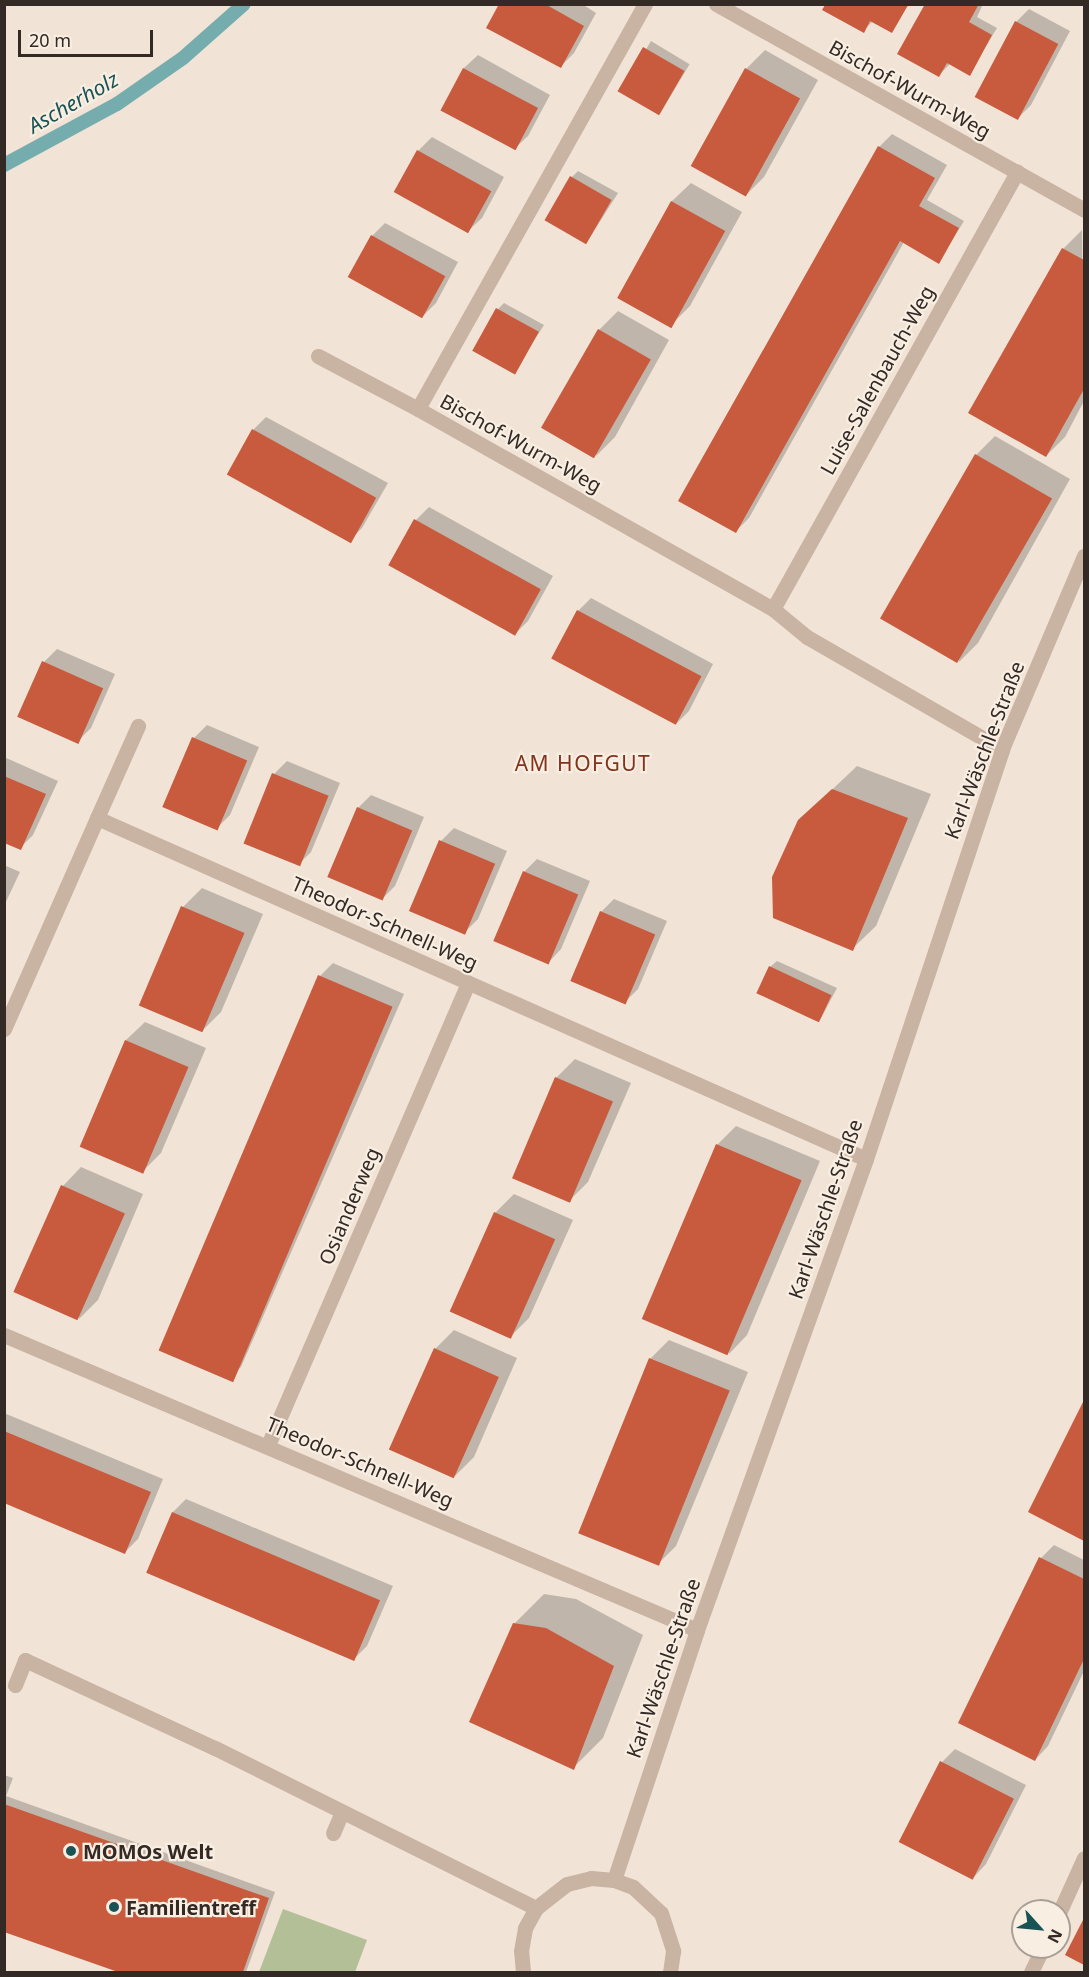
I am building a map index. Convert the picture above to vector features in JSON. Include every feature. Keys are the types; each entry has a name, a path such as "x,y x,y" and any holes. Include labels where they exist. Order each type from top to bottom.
{"street":[{"name":"Bischof-Wurm-Weg","path":"645,4 418,410 773,609 807,637 1002,749"},
{"name":"Bischof-Wurm-Weg","path":"716,4 1084,210"},
{"name":"Luise-Salenbauch-Weg","path":"773,609 1017,172"},
{"path":"318,356 418,410"},
{"name":"Karl-Wäschle-Straße","path":"614,1880 697,1630 866,1159 1002,749 1084,556"},
{"path":"4,1029 138,726"},
{"name":"Theodor-Schnell-Weg","path":"97,818 866,1159"},
{"name":"Osianderweg","path":"268,1445 468,983"},
{"name":"Theodor-Schnell-Weg","path":"4,1335 268,1445 697,1630"},
{"path":"15,1684 25,1660 536,1908"},
{"path":"333,1833 342,1812"},
{"path":"1065,1899 1084,1858"},
{"path":"523,1972 521,1951 525,1928 536,1908 567,1884 591,1878 614,1880 649,1898 661,1913 673,1951 672,1972"}],"green space":[{"path":"283,1909 367,1940 355,1972 259,1972"}],"building":[{"path":"499,4 545,4 584,26 561,68 486,28"},
{"path":"925,4 979,4 969,22 992,35 970,76 947,63 939,77 897,54"},
{"path":"825,5 908,5 892,33 870,21 864,33 822,10"},
{"path":"1015,21 1058,44 1018,120 975,97"},
{"path":"643,47 685,71 659,115 618,91"},
{"path":"463,68 538,108 516,150 440,110"},
{"path":"745,68 800,99 746,197 691,166"},
{"path":"878,146 935,178 919,206 959,228 939,264 900,241 736,533 678,501"},
{"path":"417,150 491,191 468,233 394,192"},
{"path":"570,176 612,200 586,244 544,220"},
{"path":"671,201 725,231 671,328 617,298"},
{"path":"371,235 445,276 422,318 348,277"},
{"path":"1062,248 1084,260 1084,389 1046,457 968,413"},
{"path":"496,308 539,332 515,375 472,351"},
{"path":"598,329 651,360 594,458 541,428"},
{"path":"252,429 376,498 351,543 227,474"},
{"path":"975,454 1052,498 957,663 880,619"},
{"path":"414,519 541,589 515,636 388,565"},
{"path":"577,610 701,676 676,725 551,659"},
{"path":"42,661 103,688 78,744 17,717"},
{"path":"192,737 247,760 218,830 162,807"},
{"path":"272,773 329,796 300,866 244,843"},
{"path":"4,776 46,794 21,850 4,843"},
{"path":"832,789 908,818 853,951 773,918 772,877 798,820"},
{"path":"357,807 412,830 383,900 327,877"},
{"path":"439,840 495,864 465,935 409,911"},
{"path":"523,871 578,894 549,964 493,941"},
{"path":"181,906 245,933 202,1032 139,1005"},
{"path":"600,911 655,934 626,1004 570,981"},
{"path":"769,966 832,995 819,1022 756,993"},
{"path":"318,975 393,1007 233,1382 159,1351"},
{"path":"125,1040 189,1067 143,1174 80,1147"},
{"path":"555,1077 613,1102 570,1203 512,1178"},
{"path":"716,1144 802,1180 727,1355 642,1319"},
{"path":"61,1185 125,1213 77,1320 13,1292"},
{"path":"494,1212 555,1239 511,1339 450,1312"},
{"path":"434,1348 499,1377 454,1478 389,1449"},
{"path":"649,1358 730,1391 659,1566 578,1533"},
{"path":"1084,1400 1084,1541 1028,1512"},
{"path":"4,1431 151,1492 125,1554 4,1503"},
{"path":"172,1512 380,1600 354,1661 146,1573"},
{"path":"1039,1557 1084,1579 1084,1659 1035,1761 958,1723"},
{"path":"513,1623 546,1628 614,1666 574,1770 469,1722"},
{"path":"940,1761 1014,1799 973,1880 899,1842"},
{"name":"MOMOs Welt","path":"4,1804 269,1898 243,1972 118,1972 4,1932"},
{"path":"1084,1918 1084,1965 1071,1958 1071,1943"}],"waterway":[{"name":"Ascherholz","path":"4,165 117,104 183,58 244,4"}],"place":[{"name":"MOMOs Welt","path":"71,1851"},
{"name":"Familientreff","path":"114,1907"}],"district":[{"name":"AM HOFGUT","path":"583,763"}]}
